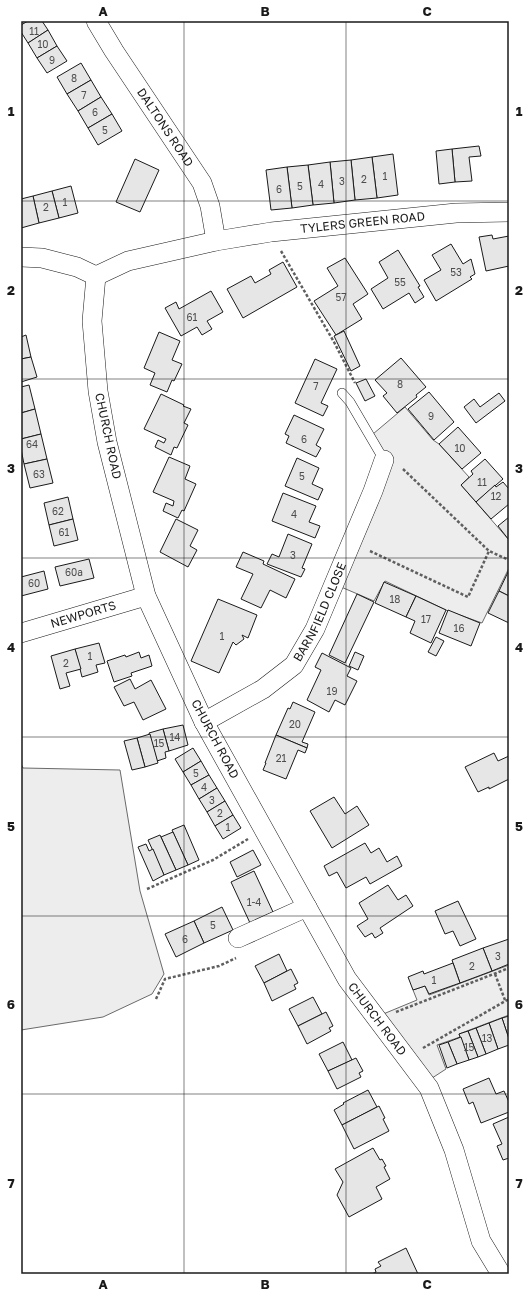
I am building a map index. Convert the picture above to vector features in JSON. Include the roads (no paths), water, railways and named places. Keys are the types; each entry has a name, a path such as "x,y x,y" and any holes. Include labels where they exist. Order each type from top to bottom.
{"street":[{"name":"DALTONS ROAD","path":"96,21 114,51 202,183 210,206 216,241"},
{"name":"TYLERS GREEN ROAD","path":"216,241 271,232 456,213 509,212"},
{"path":"21,257 42,258 77,267 96,276 128,261 216,241"},
{"name":"CHURCH ROAD","path":"96,276 92,321 98,391 107,442 146,596 204,722 347,980 430,1088 454,1150 481,1241 501,1274"},
{"name":"BARNFIELD CLOSE","path":"204,722 263,689 294,665 315,629 373,491 384,460"},
{"name":"NEWPORTS","path":"21,633 146,596"},
{"path":"238,938 307,907"}],"lane":[{"path":"342,393 350,402 384,460"}]}
